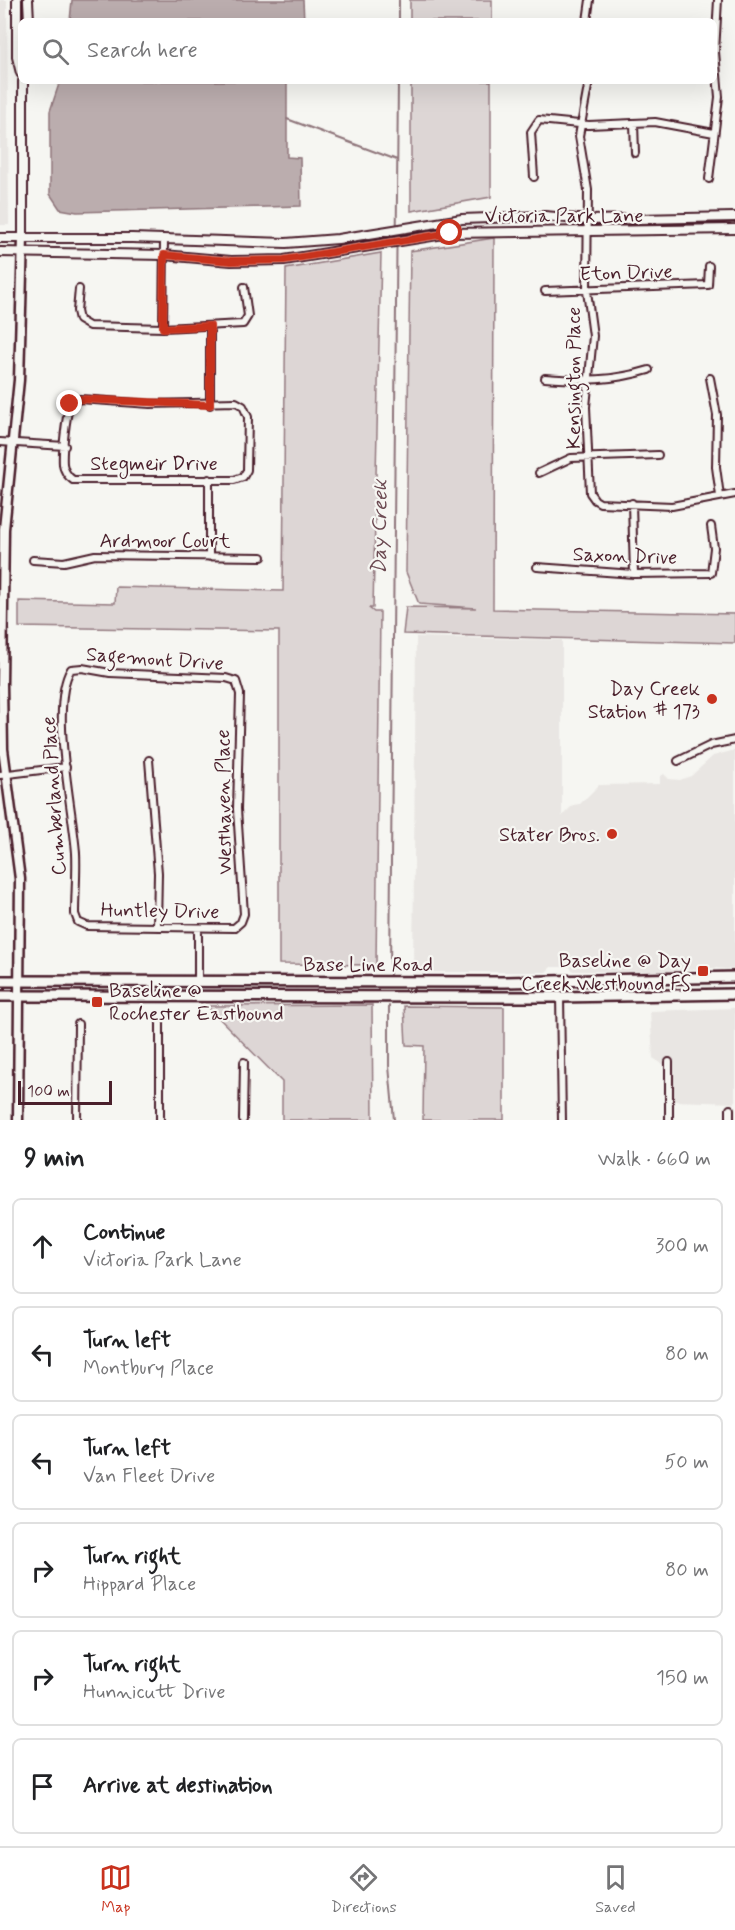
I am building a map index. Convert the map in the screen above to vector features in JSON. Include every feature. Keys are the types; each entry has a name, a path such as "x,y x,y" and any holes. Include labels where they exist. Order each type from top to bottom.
{"main road":[{"path":"18,1120 19,862 3,775 2,706 4,554 19,380 23,238"},
{"name":"Base Line Road","path":"0,981 643,981 735,977"},
{"name":"Base Line Road","path":"0,996 560,997 735,994"}],"street":[{"path":"17,0 18,61"},
{"path":"28,0 28,18"},
{"path":"588,18 590,0"},
{"path":"717,18 718,0"},
{"path":"709,179 719,97 717,74"},
{"path":"22,84 23,238"},
{"name":"Kensington Place","path":"588,84 579,145 587,179 588,291 593,336 586,407 590,456 589,487 592,497 600,502 633,503"},
{"path":"534,177 531,132 539,120 581,124 655,122 714,133"},
{"path":"634,123 635,153"},
{"name":"Victoria Park Lane","path":"0,238 303,242 482,218 545,216 588,220 735,217"},
{"name":"Victoria Park Lane","path":"0,252 164,255 231,261 284,260 412,238 482,231 735,229"},
{"path":"163,328 164,240"},
{"name":"Eton Drive","path":"545,291 708,285 709,266"},
{"path":"79,289 76,311 79,320 89,326 163,328 243,324 248,316 244,287"},
{"path":"0,442 65,446 70,404 80,399 210,405 210,326"},
{"path":"545,378 588,381 621,378 649,370"},
{"path":"710,378 717,414 716,467 720,496"},
{"name":"Stegmeir Drive","path":"65,446 63,463 66,475 73,480 234,480 243,477 247,470 248,417 243,406 236,402 210,405"},
{"path":"538,473 571,458 658,455"},
{"path":"209,479 209,556"},
{"path":"634,574 633,503 672,506 735,494"},
{"name":"Saxon Drive","path":"537,567 634,574 711,573 714,548 711,526"},
{"name":"Ardmoor Court","path":"33,560 63,562 95,555 262,557"},
{"name":"Sagemont Drive","path":"72,669 226,678 236,681"},
{"name":"Cumberland Place","path":"72,669 66,679 63,730 76,855 75,914 78,922"},
{"name":"Westhaven Place","path":"236,681 240,694 237,809 244,914 241,922"},
{"path":"678,761 711,745 735,740"},
{"path":"149,760 158,873 157,927"},
{"path":"3,775 66,767"},
{"name":"Huntley Drive","path":"78,922 87,926 234,928 241,922"},
{"path":"198,927 198,982"},
{"path":"560,997 562,1120"},
{"path":"160,1023 160,1120"},
{"path":"77,1120 78,1024"},
{"path":"243,1120 244,1062"},
{"path":"669,1062 669,1120"},
{"path":"730,1109 730,1120"}],"shaded area":[{"path":"0,0 7,0 9,225 0,225"},
{"path":"72,0 303,0 304,18 70,18"},
{"path":"410,0 492,0 492,18 410,18"},
{"path":"59,84 287,84 287,157 300,158 301,206 77,212 60,209 50,194 50,111"},
{"path":"411,84 491,84 491,197 411,211"},
{"path":"494,238 493,609 735,614 735,643 403,634 406,607 476,608 419,604 406,572 410,251"},
{"path":"381,253 373,608 369,608 374,612 380,612 376,965 279,964 279,631 19,627 19,601 115,603 116,587 283,591 286,269"},
{"path":"416,637 562,640 562,816 573,805 580,804 599,785 660,784 660,777 664,774 669,779 680,780 691,776 713,756 735,750 735,970 714,968 657,972 573,971 570,967 551,967 546,972 413,972"},
{"path":"372,1005 373,1120 282,1120 282,1082 207,1006"},
{"path":"404,1006 504,1007 504,1120 423,1120 424,1046 406,1045"},
{"path":"735,1008 735,1103 674,1101 667,1097 667,1067 653,1058 650,1011"}],"waterway":[{"name":"Day Creek","path":"399,0 399,18"},
{"name":"Day Creek","path":"390,974 398,84"},
{"path":"287,119 397,160"},
{"name":"Day Creek","path":"389,1006 389,1066 394,1120"}],"place":[{"name":"Day Creek Station # 173","path":"712,699"},
{"name":"Stater Bros.","path":"612,834"},
{"name":"Baseline @ Day Creek Westbound FS","path":"703,971"},
{"name":"Baseline @ Rochester Eastbound","path":"97,1002"}],"route":[{"path":"70,404 80,399 99,402 210,405 210,326 163,328 164,255 231,261 284,260 325,256 412,238 450,233"}]}
